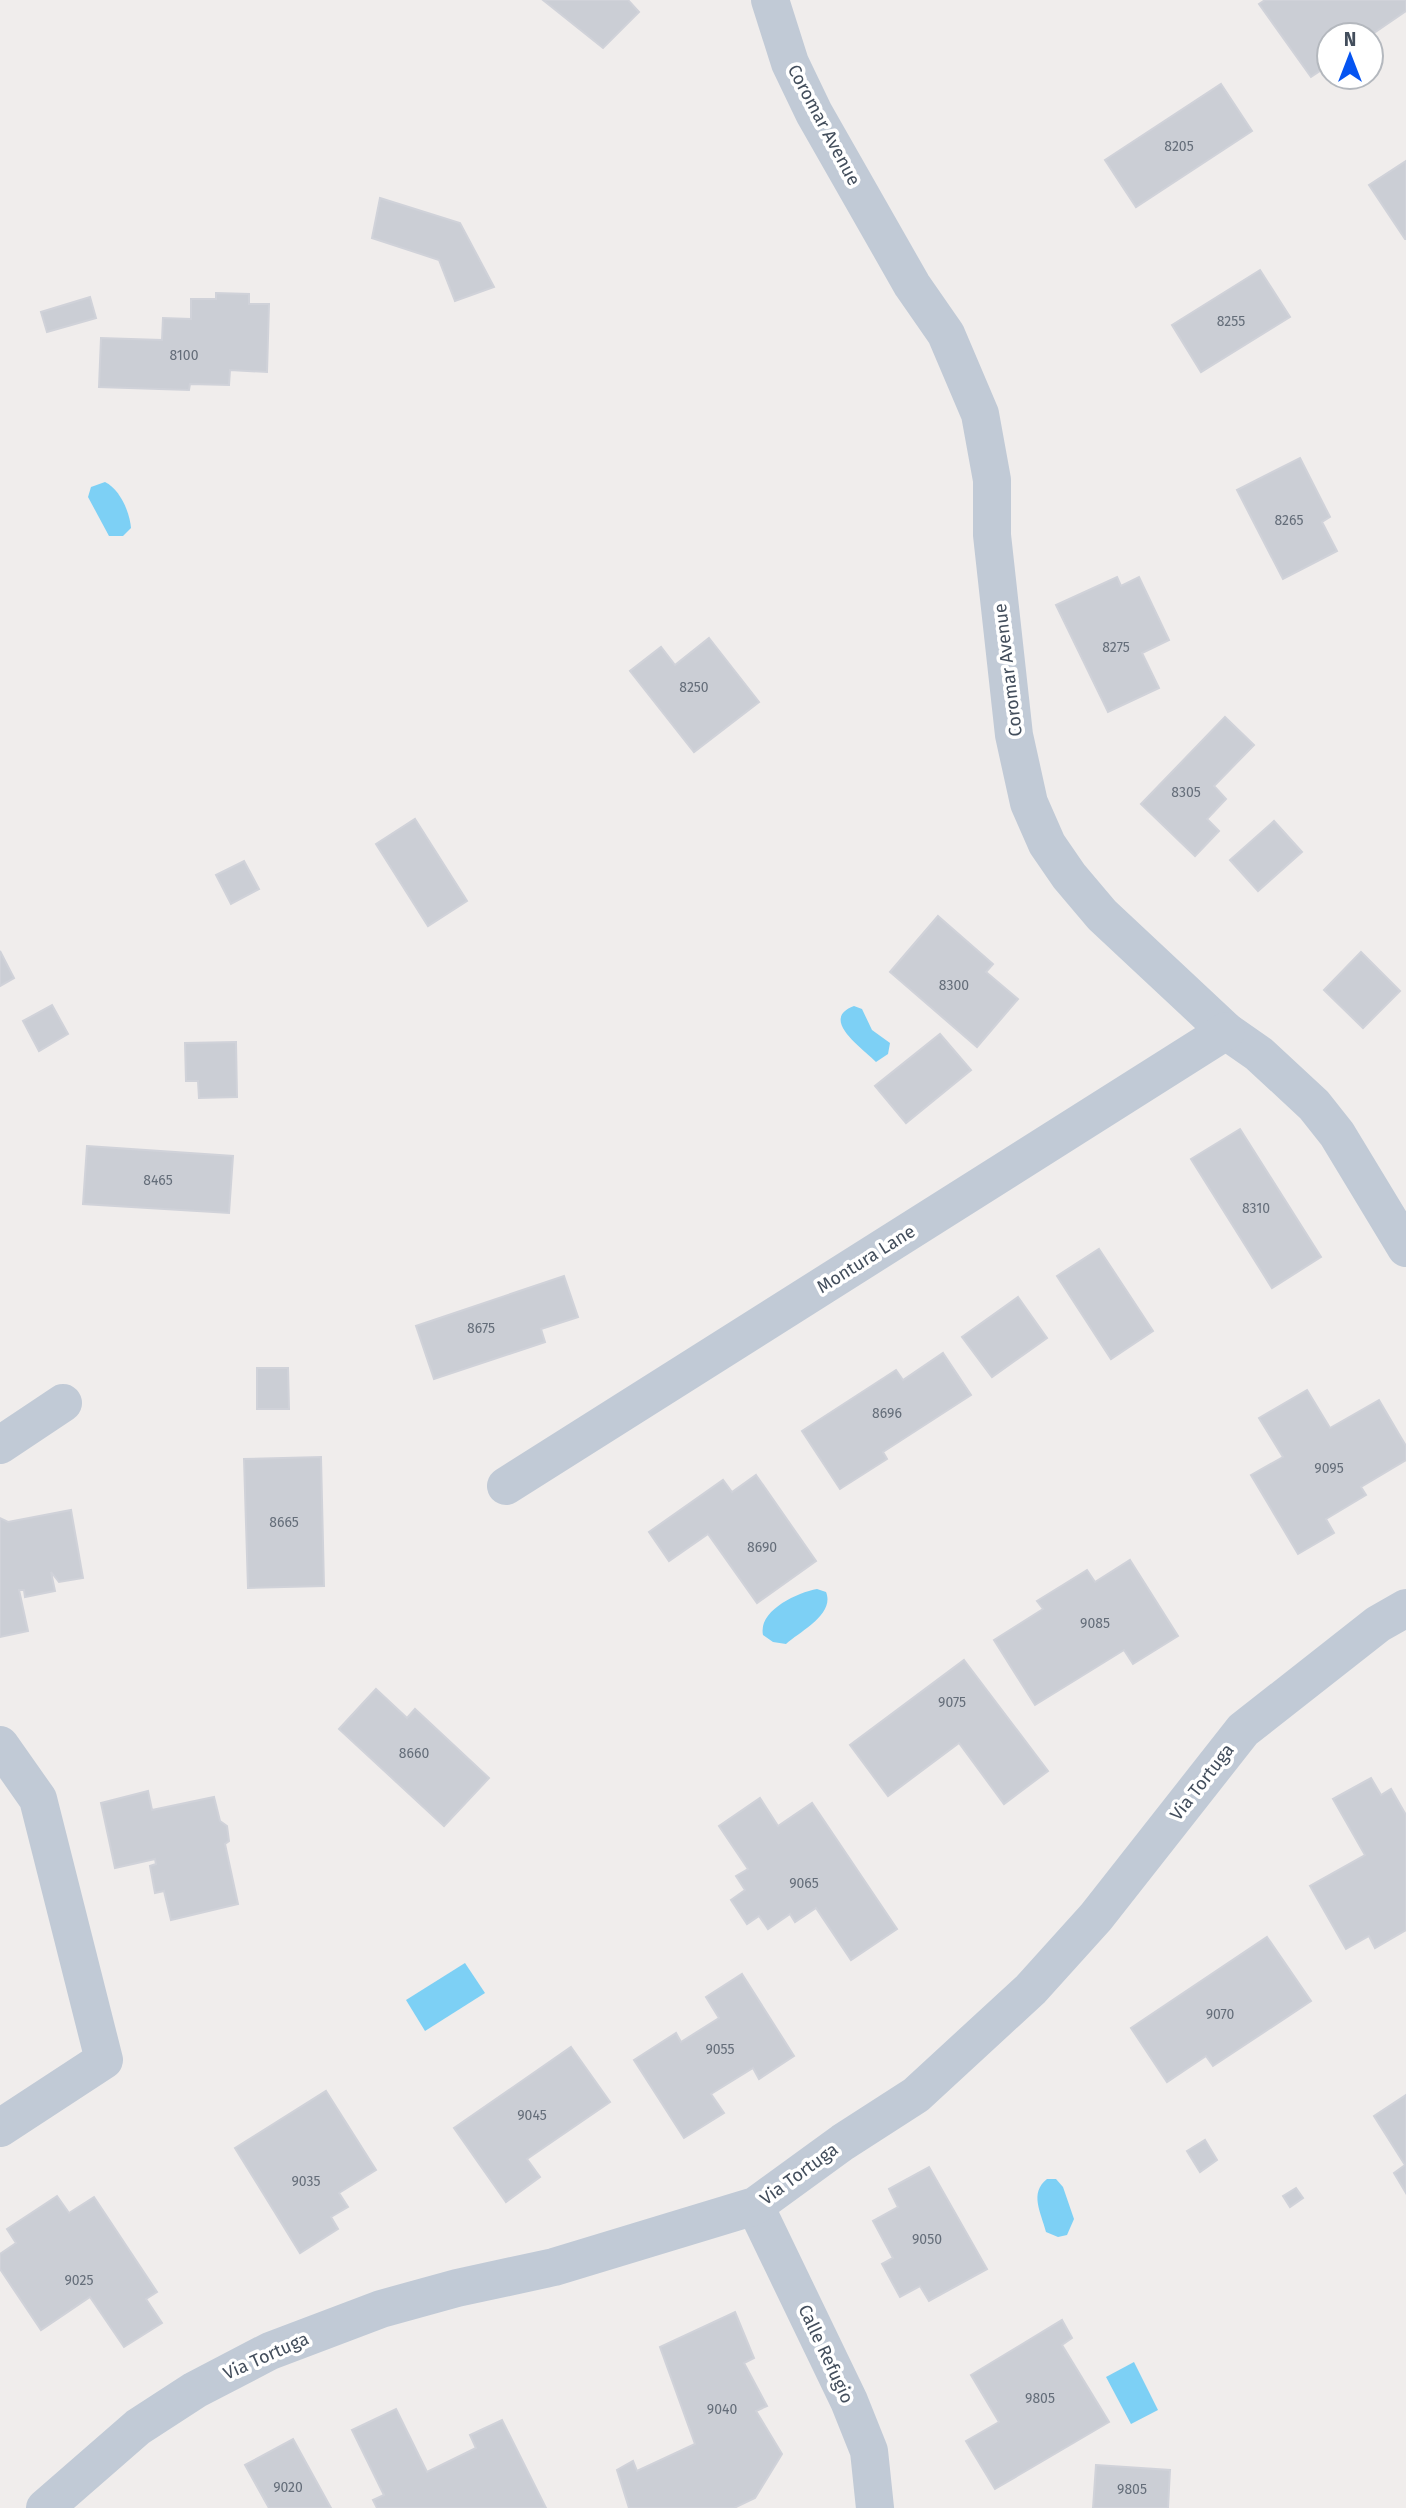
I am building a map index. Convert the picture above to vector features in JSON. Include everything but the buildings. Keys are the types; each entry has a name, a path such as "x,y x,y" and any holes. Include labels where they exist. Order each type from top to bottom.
{"street":[{"name":"Coromar Avenue","path":"770,0 790,63 814,113 912,285 946,334 980,414 992,480 992,535 1014,736 1029,803 1047,844 1069,876 1102,915 1226,1031 1269,1062 1314,1105 1337,1134 1403,1234"},
{"name":"Montura Lane","path":"506,1486 1226,1031"},
{"path":"0,1445 63,1404"},
{"name":"Via Tortuga","path":"45,2508 138,2427 195,2390 270,2351 381,2309 457,2288 554,2267 755,2206 843,2142 916,2095 1031,1989 1096,1917 1243,1730 1378,1624 1406,1608"},
{"path":"0,1745 38,1799 104,2060 0,2128"},
{"name":"Calle Refugio","path":"755,2206 849,2401 869,2451 875,2508"}],"water":[{"path":"105,482 120,496 129,515 131,528 123,536 109,536 88,497 91,487"},
{"path":"854,1006 862,1009 872,1030 890,1043 888,1054 876,1062 854,1042 842,1026 841,1018 844,1012"},
{"path":"817,1589 826,1592 827,1600 826,1608 815,1621 786,1644 773,1642 763,1635 766,1618 780,1604 799,1594"},
{"path":"465,1963 485,1993 425,2031 406,2000"},
{"path":"1047,2179 1056,2179 1063,2187 1074,2219 1067,2235 1058,2237 1046,2232 1037,2197"},
{"path":"1134,2362 1158,2410 1131,2424 1106,2377"}]}
